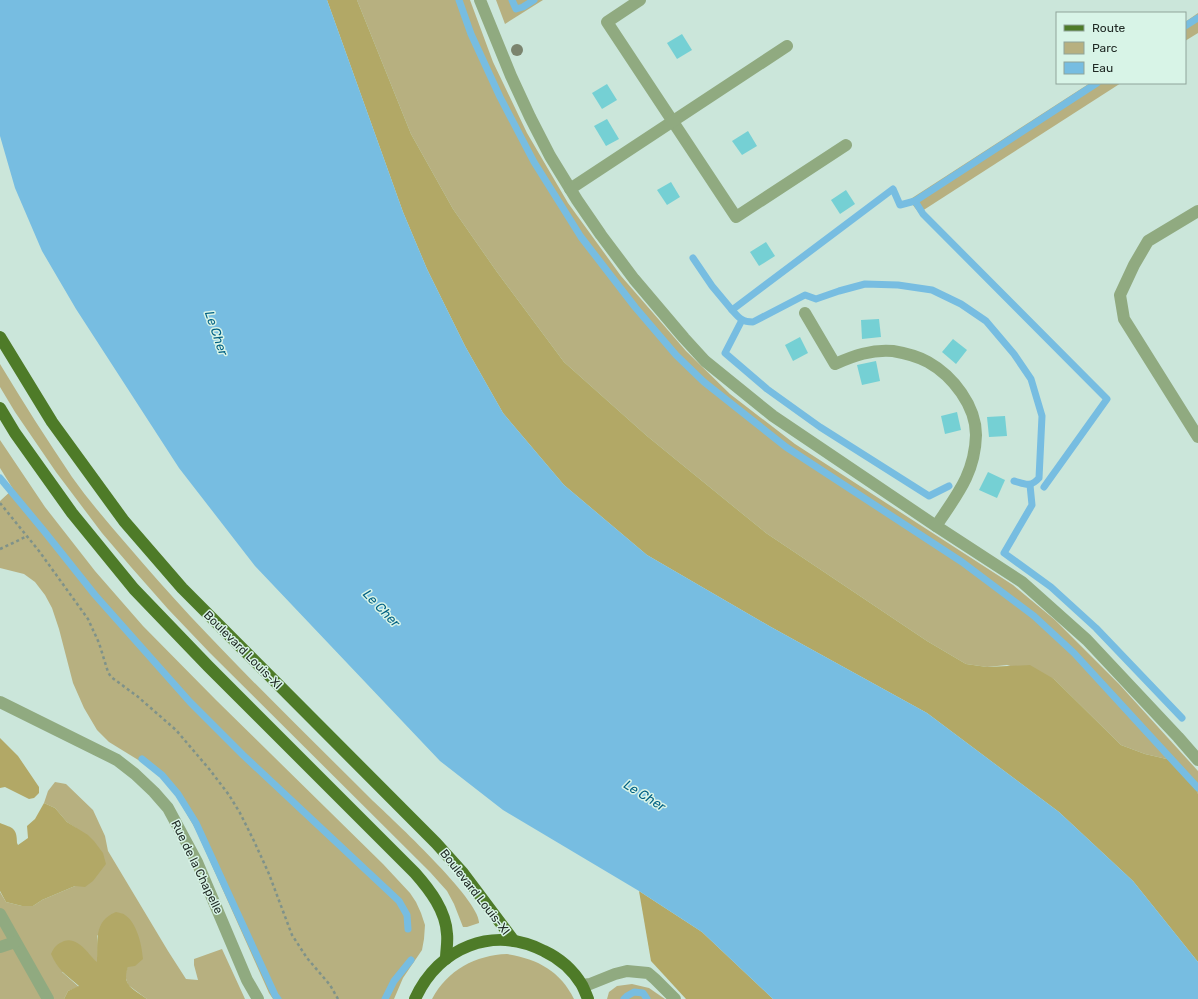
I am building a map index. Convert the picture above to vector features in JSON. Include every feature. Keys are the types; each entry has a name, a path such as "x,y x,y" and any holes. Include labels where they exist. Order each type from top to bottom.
{"main road":[{"name":"Boulevard Louis-XI","path":"0,337 52,422 124,521 182,588 436,843 463,873 514,941"},
{"path":"0,408 15,433 72,513 134,589 208,666 424,883 442,913 446,925 446,959"},
{"path":"416,999 427,977 446,959 456,952 478,943 490,941 514,941 534,946 553,955 569,969 582,985 588,999"}],"street":[{"path":"480,0 511,76 530,117 550,156 570,189 601,235 634,279 705,361 773,416 1022,582 1087,640 1198,759"},
{"path":"640,0 607,22 736,216 846,145"},
{"path":"570,189 786,46"},
{"path":"1198,211 1148,241 1134,265 1120,295 1124,319 1198,437"},
{"path":"805,313 835,364 854,355 872,352 892,351 912,355 928,362 942,372 956,386 965,399 973,417 976,435 970,471 936,526"},
{"name":"Rue de la Chapelle","path":"0,702 117,760 136,774 168,808 197,862 248,980 258,999"},
{"path":"0,914 48,999"},
{"path":"0,946 15,942"},
{"path":"582,985 590,984 622,972 627,971 642,973 648,974 655,978 675,999"}],"path":[{"path":"0,503 73,596 88,619 99,643 111,677 137,696 176,730 229,795 240,813 269,874 292,935 307,958 330,985 338,999"},
{"path":"0,549 27,536"}],"green space":[{"path":"357,0 470,0 493,62 527,133 568,203 621,276 686,351 730,394 795,444 1013,585 1055,620 1119,684 1198,771 1198,794 1187,772 1171,760 1145,754 1121,745 1054,679 1007,665 987,667 966,664 927,641 766,533 647,436 564,362 497,272 453,209 411,134"},
{"path":"496,0 543,0 505,24"},
{"path":"1198,13 1198,33 1186,40 1186,21"},
{"path":"1088,84 1119,84 919,213 909,200"},
{"path":"0,364 35,421 72,477 92,504 157,579 217,644 279,708 434,860 466,897 476,912 479,923 463,927 447,891 430,872 210,653 131,567 102,533 56,472 15,412 0,387"},
{"path":"0,440 45,507 95,571 143,626 383,864 410,893 416,902 425,925 424,939 422,950 403,978 394,999 273,999 196,830 177,797 164,781 148,766 109,742 97,730 84,708 73,683 59,629 52,608 45,595 35,582 24,574 0,568 0,501 13,489 0,468"},
{"path":"55,782 66,784 93,810 105,836 108,851 186,979 198,980 194,959 222,949 245,999 147,999 128,985 125,975 128,966 135,965 97,935 97,962 62,972 79,987 68,991 64,999 0,999 0,892 6,902 22,906 33,906 42,900 75,886 76,828 67,822 55,808 44,803 48,791"},
{"path":"507,954 529,959 547,968 562,981 574,999 432,999 446,980 454,972 464,966 484,957"},
{"path":"632,984 649,988 665,999 607,999 609,992 617,986"}],"shaded area":[{"path":"327,0 357,0 411,134 453,209 497,272 564,362 647,436 766,533 927,641 966,664 987,667 1030,665 1054,679 1121,745 1145,754 1171,760 1188,772 1198,794 1198,962 1133,881 1059,812 927,713 771,627 647,555 564,485 503,413 465,346 427,269 403,212"},
{"path":"0,738 18,756 39,787 39,793 34,798 29,799 5,787 0,788"},
{"path":"44,803 55,808 67,822 88,835 103,853 106,864 93,881 85,887 75,886 42,900 33,906 22,906 6,902 0,891 0,823 15,831 18,845 28,838 27,826 35,819"},
{"path":"639,891 702,932 773,999 686,999 651,961"},
{"path":"116,912 123,914 129,919 136,929 143,959 135,966 128,967 126,979 133,989 147,999 64,999 68,991 79,986 56,964 51,954 53,949 64,941 74,941 78,943 97,962 97,940 100,927 103,921"}],"water":[{"name":"Le Cher","path":"0,0 327,0 403,212 427,269 465,346 503,413 564,485 647,555 771,627 927,713 1059,812 1133,881 1198,962 1198,999 773,999 702,932 639,891 503,810 440,761 255,566 179,468 76,309 42,251 15,188 0,136"}],"building":[{"path":"682,34 692,50 677,59 667,43"},
{"path":"607,84 617,100 602,109 592,93"},
{"path":"607,119 619,139 606,146 594,126"},
{"path":"748,131 757,146 742,155 732,141"},
{"path":"671,182 680,197 667,205 657,190"},
{"path":"846,190 855,204 840,214 831,200"},
{"path":"766,242 775,256 759,266 750,252"},
{"path":"879,319 881,337 862,339 861,320"},
{"path":"800,337 808,353 793,361 785,345"},
{"path":"953,339 967,350 956,364 942,352"},
{"path":"876,361 880,381 862,385 857,365"},
{"path":"957,412 961,430 945,434 941,416"},
{"path":"1005,416 1007,436 989,437 987,417"},
{"path":"988,472 1005,480 997,498 979,490"}],"waterway":[{"path":"459,0 471,34 500,97 534,162 581,237 635,307 676,355 704,382 786,447 962,562 1034,616 1074,653 1198,788"},
{"path":"512,0 516,9 523,7 534,0"},
{"path":"1186,25 1198,18"},
{"path":"1014,481 1030,484 1039,478 1042,416 1031,379 1014,354 986,321 961,304 932,290 898,285 865,284 816,299 805,295 753,322 741,319 732,310 893,189 900,205 915,201 1095,84"},
{"path":"915,201 923,214 1107,399 1044,487"},
{"path":"693,258 712,286 732,310"},
{"path":"742,320 725,353 767,389 820,427 929,496 949,486"},
{"path":"0,478 95,595 190,702 243,755 399,901 407,915 408,929"},
{"path":"1030,485 1032,505 1004,553 1051,587 1096,628 1182,718"},
{"path":"142,759 162,775 178,794 196,823 278,999"},
{"path":"385,999 394,981 411,960"},
{"path":"624,999 634,992 643,993 647,999"}]}
